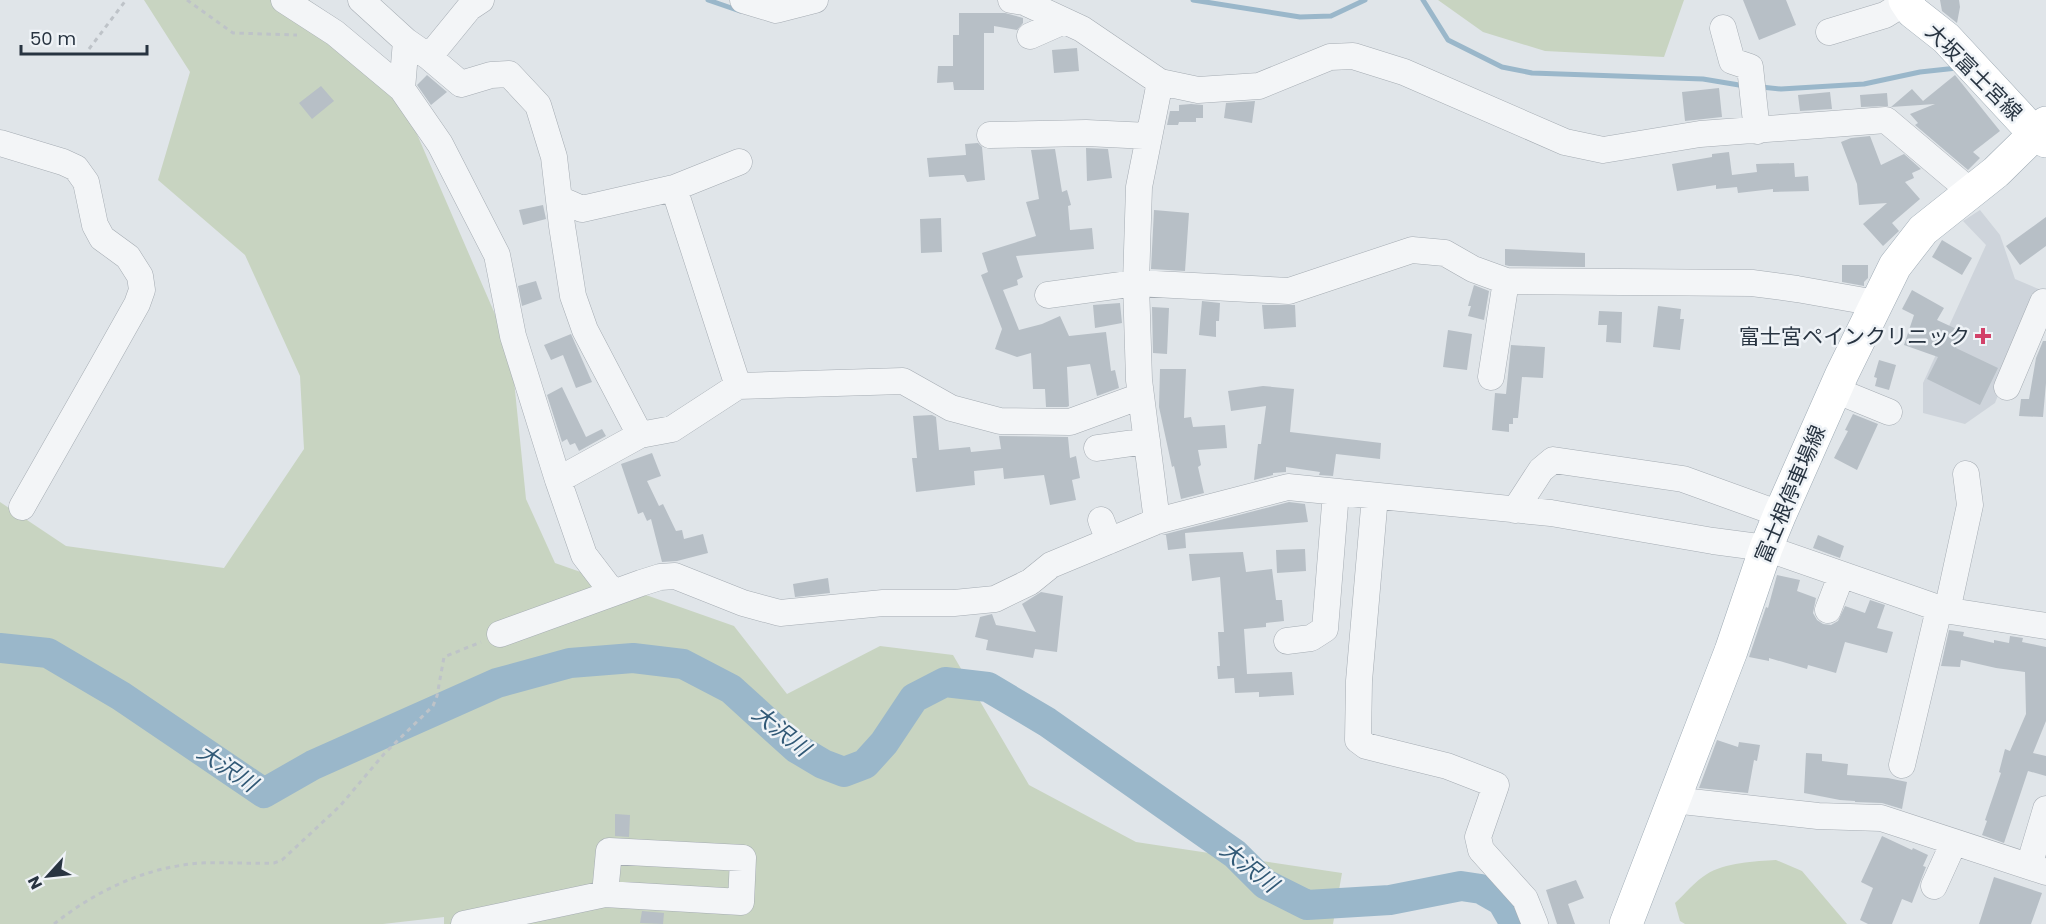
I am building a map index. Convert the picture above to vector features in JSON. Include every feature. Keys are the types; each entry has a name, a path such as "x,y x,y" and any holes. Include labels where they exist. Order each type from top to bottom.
{"main road":[{"name":"大坂富士宮線","path":"1905,1 1913,12 1946,38 2043,133"},
{"name":"富士根停車場線","path":"1626,924 1731,651 1779,514 1834,390 1895,266 1923,231 2043,133"}],"street":[{"path":"284,0 335,33 402,89 440,144 497,255 513,336 558,480 584,555 613,594"},
{"path":"361,0 406,41 461,84 491,75 509,74 538,105 555,157 573,296 585,330 640,435"},
{"path":"429,57 469,8 481,0"},
{"path":"752,3 776,10 815,0"},
{"path":"1011,0 1024,2 1082,29 1160,82 1198,90 1259,86 1330,57 1353,56 1404,72 1564,142 1603,150 1700,134 1757,131 1832,122 1886,120 1970,191"},
{"path":"1829,32 1885,15 1905,1"},
{"path":"1030,36 1064,21"},
{"path":"1723,28 1732,61 1750,67 1757,131"},
{"path":"402,89 406,41"},
{"path":"1157,521 1139,380 1136,283 1139,187 1160,82"},
{"path":"990,135 1086,133 1149,136"},
{"path":"0,143 76,168 86,182 95,225 102,238 128,257 140,276 142,290 112,350 22,507"},
{"path":"559,199 582,209 674,188 739,162"},
{"path":"674,188 738,386"},
{"path":"1048,295 1136,283 1289,291 1412,250 1444,254 1473,270 1506,281 1752,283 1876,303"},
{"path":"1491,377 1506,281"},
{"path":"2007,387 2043,302 2046,303"},
{"path":"558,480 640,435 672,429 738,386 903,381 951,408 1000,421 1070,422 1141,396"},
{"path":"1834,390 1889,412"},
{"path":"1097,448 1147,441"},
{"path":"1515,510 1541,470 1553,460 1683,479 1779,514"},
{"path":"1902,765 1970,504 1966,474"},
{"path":"500,634 660,577 675,576 743,603 780,613 883,603 954,603 995,599 1030,582 1051,565 1105,530 1157,521 1288,487 1551,513 1703,540 1766,548 1943,610 2046,626"},
{"path":"1287,641 1311,638 1325,629 1336,492"},
{"path":"1375,496 1359,681 1358,740 1366,746 1447,766 1496,785 1478,837 1480,850 1525,900 1535,924"},
{"path":"1828,610 1841,576"},
{"path":"1673,800 1818,816 1881,818 2037,869 2046,809"},
{"path":"1935,886 1954,842"},
{"path":"464,924 605,894 741,902 743,858 609,851 605,894"}],"path":[{"path":"89,49 126,0"},
{"path":"187,0 234,33 298,35"},
{"path":"54,924 75,907 121,882 147,873 200,863 274,863 282,860 340,806 384,754 433,706 444,657 500,634"}],"shaded area":[{"name":"富士宮ペインクリニック","path":"1980,210 2000,235 2015,279 2041,290 1995,403 1965,424 1923,413 1923,383 1986,245 1963,221"}],"green space":[{"path":"144,0 309,0 387,65 511,351 526,499 555,563 734,626 787,694 880,646 953,655 1029,785 1136,842 1342,873 1333,924 444,924 444,917 383,924 0,924 0,502 66,546 224,568 304,449 300,376 245,255 158,180 190,72"},
{"path":"1438,0 1684,0 1664,57 1545,51 1483,32"},
{"path":"1776,860 1802,871 1847,924 1685,924 1680,921 1675,903 1707,874 1731,865"}],"building":[{"path":"1743,0 1786,0 1796,25 1759,40"},
{"path":"1940,0 1959,0 1957,23 1942,11"},
{"path":"959,13 1005,13 1023,18 1023,23 1017,30 994,26 994,33 984,33 984,90 954,90 953,82 937,83 938,66 953,66 953,35 959,35"},
{"path":"1077,48 1079,71 1054,73 1052,50"},
{"path":"427,75 447,92 431,105 417,85"},
{"path":"1955,75 2000,131 1973,152 1980,158 1968,170 1915,125 1918,123 1910,114 1935,104 1891,107 1912,89 1923,101"},
{"path":"321,86 334,101 312,119 299,103"},
{"path":"1719,88 1722,117 1685,121 1682,92"},
{"path":"1830,92 1832,109 1800,111 1798,95"},
{"path":"1887,93 1888,106 1861,107 1860,95"},
{"path":"1255,101 1252,123 1224,118 1226,103"},
{"path":"1179,105 1203,105 1203,118 1196,118 1196,122 1167,125 1170,111 1179,111"},
{"path":"1870,136 1881,165 1904,154 1921,169 1912,173 1914,178 1905,182 1920,199 1892,223 1899,231 1883,246 1863,224 1887,203 1859,205 1857,184 1841,142 1851,138"},
{"path":"978,143 982,147 985,180 967,182 964,175 929,177 927,158 966,155 965,144"},
{"path":"1086,148 1108,149 1112,178 1087,181"},
{"path":"1055,149 1062,192 1067,190 1071,205 1068,206 1070,230 1092,228 1094,249 1016,256 1023,277 1017,280 1018,285 1003,290 1019,330 1060,316 1069,336 1106,332 1111,371 1115,370 1119,388 1097,396 1090,364 1067,367 1069,406 1067,407 1046,407 1045,389 1033,389 1031,353 1017,357 995,349 1002,329 981,275 988,272 982,253 1036,236 1026,202 1039,199 1031,150"},
{"path":"1729,152 1732,175 1757,172 1756,164 1794,163 1795,177 1808,176 1809,191 1773,192 1773,189 1738,193 1737,187 1716,189 1716,185 1677,191 1672,164"},
{"path":"543,205 546,219 523,225 519,210"},
{"path":"1154,210 1189,213 1185,271 1151,269"},
{"path":"2046,217 2046,246 2020,265 2006,246"},
{"path":"941,218 942,252 921,253 920,219"},
{"path":"1942,240 1972,258 1962,275 1932,257"},
{"path":"1505,249 1585,253 1585,267 1509,266 1505,265"},
{"path":"1842,265 1868,265 1868,278 1864,286 1842,282"},
{"path":"536,281 542,299 522,306 518,286"},
{"path":"1474,285 1489,291 1484,320 1468,316 1471,306 1468,306"},
{"path":"1912,290 1944,308 1937,320 1963,332 1956,348 1998,368 1980,405 1927,379 1938,357 1904,345 1914,315 1902,309"},
{"path":"1202,301 1220,303 1219,321 1216,321 1216,337 1199,335"},
{"path":"1120,303 1122,323 1095,328 1093,305"},
{"path":"1262,305 1295,305 1296,327 1264,329"},
{"path":"1658,306 1681,309 1680,319 1684,319 1680,350 1653,347"},
{"path":"1152,307 1169,308 1167,354 1153,353"},
{"path":"1599,311 1622,312 1621,343 1606,342 1607,325 1598,325"},
{"path":"1448,330 1472,334 1467,370 1443,367"},
{"path":"571,334 592,382 576,388 563,355 551,360 544,345"},
{"path":"2043,341 2046,341 2046,383 2043,417 2019,416 2021,399 2029,399 2036,358"},
{"path":"1511,345 1545,347 1543,378 1522,377 1518,418 1513,418 1513,424 1509,424 1509,432 1492,430 1495,393 1506,394"},
{"path":"1879,360 1896,365 1889,390 1875,386 1877,378 1874,377"},
{"path":"1160,369 1186,369 1184,418 1191,417 1193,427 1225,425 1227,448 1198,450 1201,465 1198,467 1204,493 1181,499 1159,407"},
{"path":"1263,386 1294,389 1290,432 1381,443 1380,459 1336,454 1333,476 1286,467 1286,472 1273,473 1273,475 1254,480 1258,444 1261,444 1266,406 1231,411 1228,391"},
{"path":"562,387 586,437 602,429 606,436 579,451 575,443 570,445 567,439 562,442 547,395"},
{"path":"1853,414 1878,424 1857,470 1834,458 1848,431 1845,430"},
{"path":"932,415 936,417 939,450 970,447 971,452 1001,449 999,436 1068,437 1070,458 1076,456 1080,478 1072,480 1076,500 1050,505 1044,475 1004,479 1003,468 974,471 975,485 916,492 912,458 917,458 913,416"},
{"path":"652,453 661,476 647,481 659,506 663,504 676,531 682,530 684,539 703,534 708,553 677,561 662,562 651,519 647,521 643,512 638,514 621,464"},
{"path":"1289,502 1305,504 1308,522 1185,533 1186,548 1168,550 1166,535 1162,535"},
{"path":"1818,535 1844,546 1840,558 1813,548"},
{"path":"1305,549 1306,571 1277,573 1276,550"},
{"path":"1243,552 1246,572 1272,569 1276,600 1282,600 1284,621 1266,623 1266,627 1244,629 1247,674 1292,672 1294,695 1259,697 1259,692 1235,693 1234,678 1218,679 1217,666 1220,666 1218,632 1224,632 1220,577 1192,581 1189,554"},
{"path":"1777,575 1800,580 1797,591 1816,598 1813,613 1823,624 1831,625 1838,621 1845,606 1865,613 1870,600 1885,605 1877,628 1893,632 1887,653 1845,642 1836,673 1808,665 1807,669 1769,658 1769,661 1749,657 1766,607 1768,608"},
{"path":"828,578 830,593 795,597 793,584"},
{"path":"1041,592 1063,596 1057,652 1035,649 1033,658 986,650 988,640 975,637 980,617 992,614 996,625 1036,632 1022,604"},
{"path":"1949,630 1964,632 1963,636 1994,643 1994,640 2009,643 2010,636 2023,638 2022,642 2046,647 2046,721 2033,753 2046,756 2046,776 2028,771 2004,843 1982,835 2001,773 1999,772 2005,749 2010,751 2026,714 2025,672 1961,660 1960,667 1941,666"},
{"path":"1717,740 1738,747 1739,742 1760,745 1757,761 1754,760 1748,793 1699,788"},
{"path":"1806,753 1822,754 1822,761 1848,764 1847,775 1907,782 1902,809 1882,803 1855,802 1804,793"},
{"path":"615,814 630,815 629,837 615,836"},
{"path":"1882,836 1928,855 1923,866 1926,867 1912,903 1902,899 1892,924 1868,924 1860,920 1873,888 1861,882"},
{"path":"1994,877 2042,893 2031,924 1979,924"},
{"path":"1576,880 1584,898 1568,904 1575,924 1557,924 1546,890"},
{"path":"642,911 664,913 663,924 640,923"}],"waterway":[{"path":"708,0 740,11"},
{"path":"1193,0 1300,17 1331,16 1365,0"},
{"path":"1423,0 1448,40 1502,67 1532,73 1703,79 1745,86"},
{"path":"1761,87 1781,89 1864,84 1920,72 1957,68"},
{"name":"大沢川","path":"0,648 48,653 121,696 264,793 313,765 497,683 570,663 633,658 683,664 731,689 796,748 823,764 844,772 865,764 884,743 914,698 945,682 988,687 1047,722 1235,854 1265,884 1307,905 1390,900 1461,886 1481,889 1502,901 1515,924"}],"place":[{"name":"富士宮ペインクリニック","path":"1983,336"}]}
